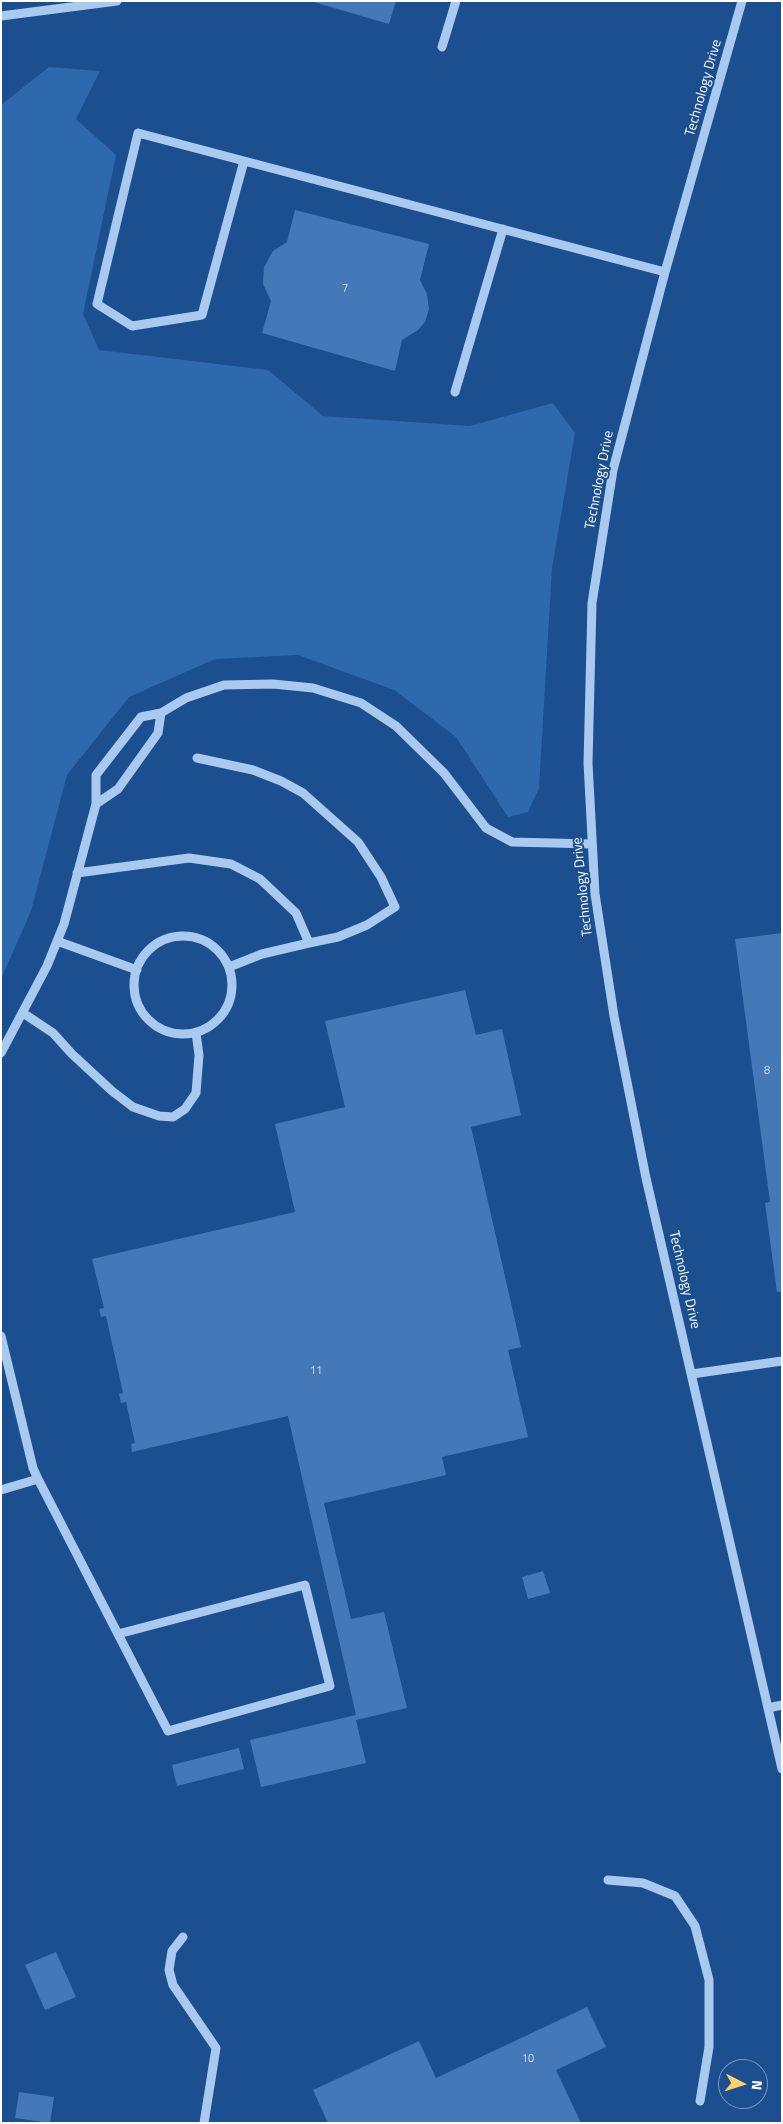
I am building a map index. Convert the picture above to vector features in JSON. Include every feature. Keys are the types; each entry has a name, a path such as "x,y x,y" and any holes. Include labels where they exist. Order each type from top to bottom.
{"street":[{"path":"1,16 117,1"},
{"path":"442,47 456,1"},
{"name":"Technology Drive","path":"742,1 665,272 613,470 592,603 588,763 595,894 614,1016 646,1178 782,1769"},
{"path":"244,161 202,315 132,326 97,304 138,133 665,272"},
{"path":"455,392 503,229"},
{"path":"1,1053 47,966 57,941 96,804 96,775 142,717 161,713 186,698 224,685 273,684 313,688 360,703 396,726 444,773 486,828 512,842 592,844"},
{"path":"96,804 118,790 158,733 161,713"},
{"path":"197,758 253,770 281,780 303,793 358,842 381,877 395,907 367,925 338,936 262,954 229,967"},
{"path":"77,873 189,858 231,864 260,879 296,913 309,943"},
{"path":"176,936 191,936 206,941 219,950 229,967 233,993 228,1008 218,1021 206,1030 196,1033 176,1034 161,1030 148,1021 139,1008 134,993 134,977 139,962 148,950 161,941 176,936"},
{"path":"57,941 137,970"},
{"path":"23,1013 54,1033 72,1054 112,1091 133,1106 159,1116 173,1116 180,1113 186,1109 196,1093 199,1055 196,1033"},
{"path":"1,1336 33,1468 38,1479 168,1731 330,1686 305,1585 118,1634"},
{"path":"692,1374 782,1361"},
{"path":"1,1490 38,1479"},
{"path":"768,1708 782,1705"},
{"path":"608,1880 643,1884 675,1896 695,1926 709,1980 709,2048 700,2102"},
{"path":"182,1937 172,1952 169,1970 173,1985 216,2048 204,2123"}],"shaded area":[{"path":"49,67 100,71 76,119 116,155 83,314 99,350 268,370 323,416 470,426 553,403 575,433 552,568 539,788 528,812 508,817 456,737 394,690 298,655 215,659 129,697 67,775 31,911 1,979 1,105"}],"building":[{"path":"310,1 396,1 389,24"},
{"path":"295,210 429,244 420,280 427,294 429,309 425,322 418,330 402,340 395,371 262,333 271,301 263,284 264,267 273,251 287,242"},
{"path":"782,933 782,1292 777,1292 765,1203 770,1202 735,939"},
{"path":"465,990 476,1035 502,1029 521,1115 471,1127 521,1347 508,1350 528,1437 442,1457 446,1475 324,1503 351,1619 384,1612 407,1708 356,1720 366,1763 261,1787 250,1740 356,1715 288,1416 132,1452 131,1444 135,1443 126,1402 121,1403 119,1394 123,1393 106,1316 101,1317 99,1309 104,1308 92,1259 295,1212 275,1124 345,1107 325,1021"},
{"path":"543,1571 550,1593 528,1599 522,1577"},
{"path":"239,1748 244,1769 177,1786 172,1765"},
{"path":"56,1952 76,1997 45,2010 25,1965"},
{"path":"587,2007 606,2047 556,2070 581,2123 328,2123 313,2090 419,2041 436,2078"},
{"path":"19,2092 54,2097 50,2123 15,2118"}]}
